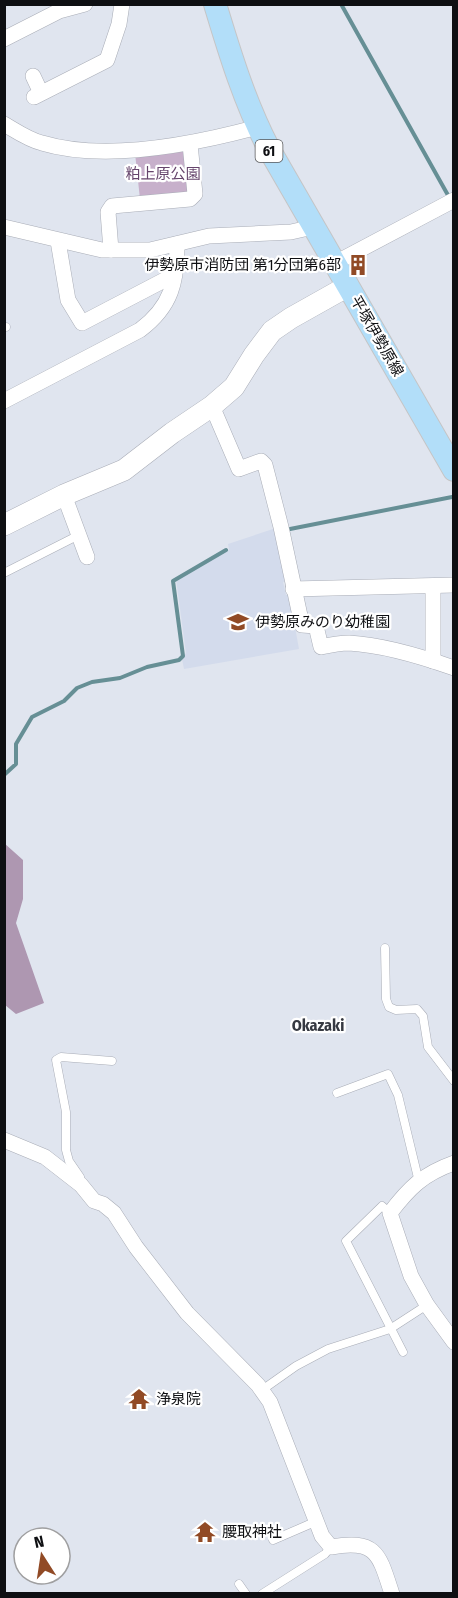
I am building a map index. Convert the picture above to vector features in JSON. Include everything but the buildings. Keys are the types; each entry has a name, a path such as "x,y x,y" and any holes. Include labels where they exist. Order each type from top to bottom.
{"main road":[{"name":"平塚伊勢原線","path":"215,4 233,65 258,127 453,470"}],"street":[{"path":"4,39 59,11 85,4"},
{"path":"33,76 38,95 107,60 120,24 122,4"},
{"path":"4,124 40,143 79,151 190,144 258,127"},
{"path":"111,250 108,212 112,206 193,197 195,194 190,144"},
{"path":"335,263 453,200"},
{"path":"4,227 102,250 150,250 209,236 291,232 313,227"},
{"path":"58,241 68,300 81,323 174,275"},
{"path":"4,401 155,319 168,301 177,266 177,244"},
{"path":"4,525 64,495 124,470 212,406 234,387 254,355 273,331 291,318 348,286"},
{"path":"212,406 239,469 261,461 265,465 302,625 316,626 321,646 347,643 383,648 453,668"},
{"path":"64,495 87,556"},
{"path":"293,589 453,585"},
{"path":"433,586 433,661"},
{"path":"4,1140 45,1157 81,1185 94,1202 103,1204 114,1213 136,1247 187,1313 262,1390 270,1402 322,1536 331,1547 348,1544 367,1545 377,1554 392,1593"},
{"path":"453,1163 441,1167 409,1188 390,1213 411,1276 427,1305 453,1342"}],"lane":[{"path":"4,573 79,535"},
{"path":"385,948 386,999 389,1007 396,1010 417,1009 423,1016 429,1047 453,1081"},
{"path":"81,1185 80,1177 69,1161 66,1150 66,1112 56,1060 60,1057 112,1061"},
{"path":"337,1093 388,1074 398,1095 419,1182"},
{"path":"390,1213 382,1206 346,1241 403,1352"},
{"path":"262,1390 296,1366 328,1349 390,1329 427,1305"},
{"path":"273,1540 317,1521"},
{"path":"262,1593 325,1554 331,1547"},
{"path":"239,1584 246,1593"}],"shaded area":[{"name":"伊勢原みのり幼稚園","path":"276,528 286,581 283,582 286,595 289,594 299,649 184,669 182,659 186,653 176,579 229,550 228,544"},
{"path":"4,843 23,860 23,899 16,923 44,1003 16,1014 5,1005"}],"green space":[{"name":"粕上原公園","path":"182,148 187,152 191,190 186,195 140,199 135,153"}],"waterway":[{"path":"341,4 449,197"},
{"path":"285,530 452,497"},
{"path":"4,775 16,764 16,744 32,717 64,701 77,688 92,682 120,678 147,667 179,660 183,656 173,581 226,550"}],"place":[{"name":"伊勢原市消防団 第1分団第6部","path":"358,265"},
{"name":"伊勢原みのり幼稚園","path":"238,622"},
{"name":"浄泉院","path":"139,1399"},
{"name":"腰取神社","path":"205,1532"}],"district":[{"name":"Okazaki","path":"318,1025"}]}
